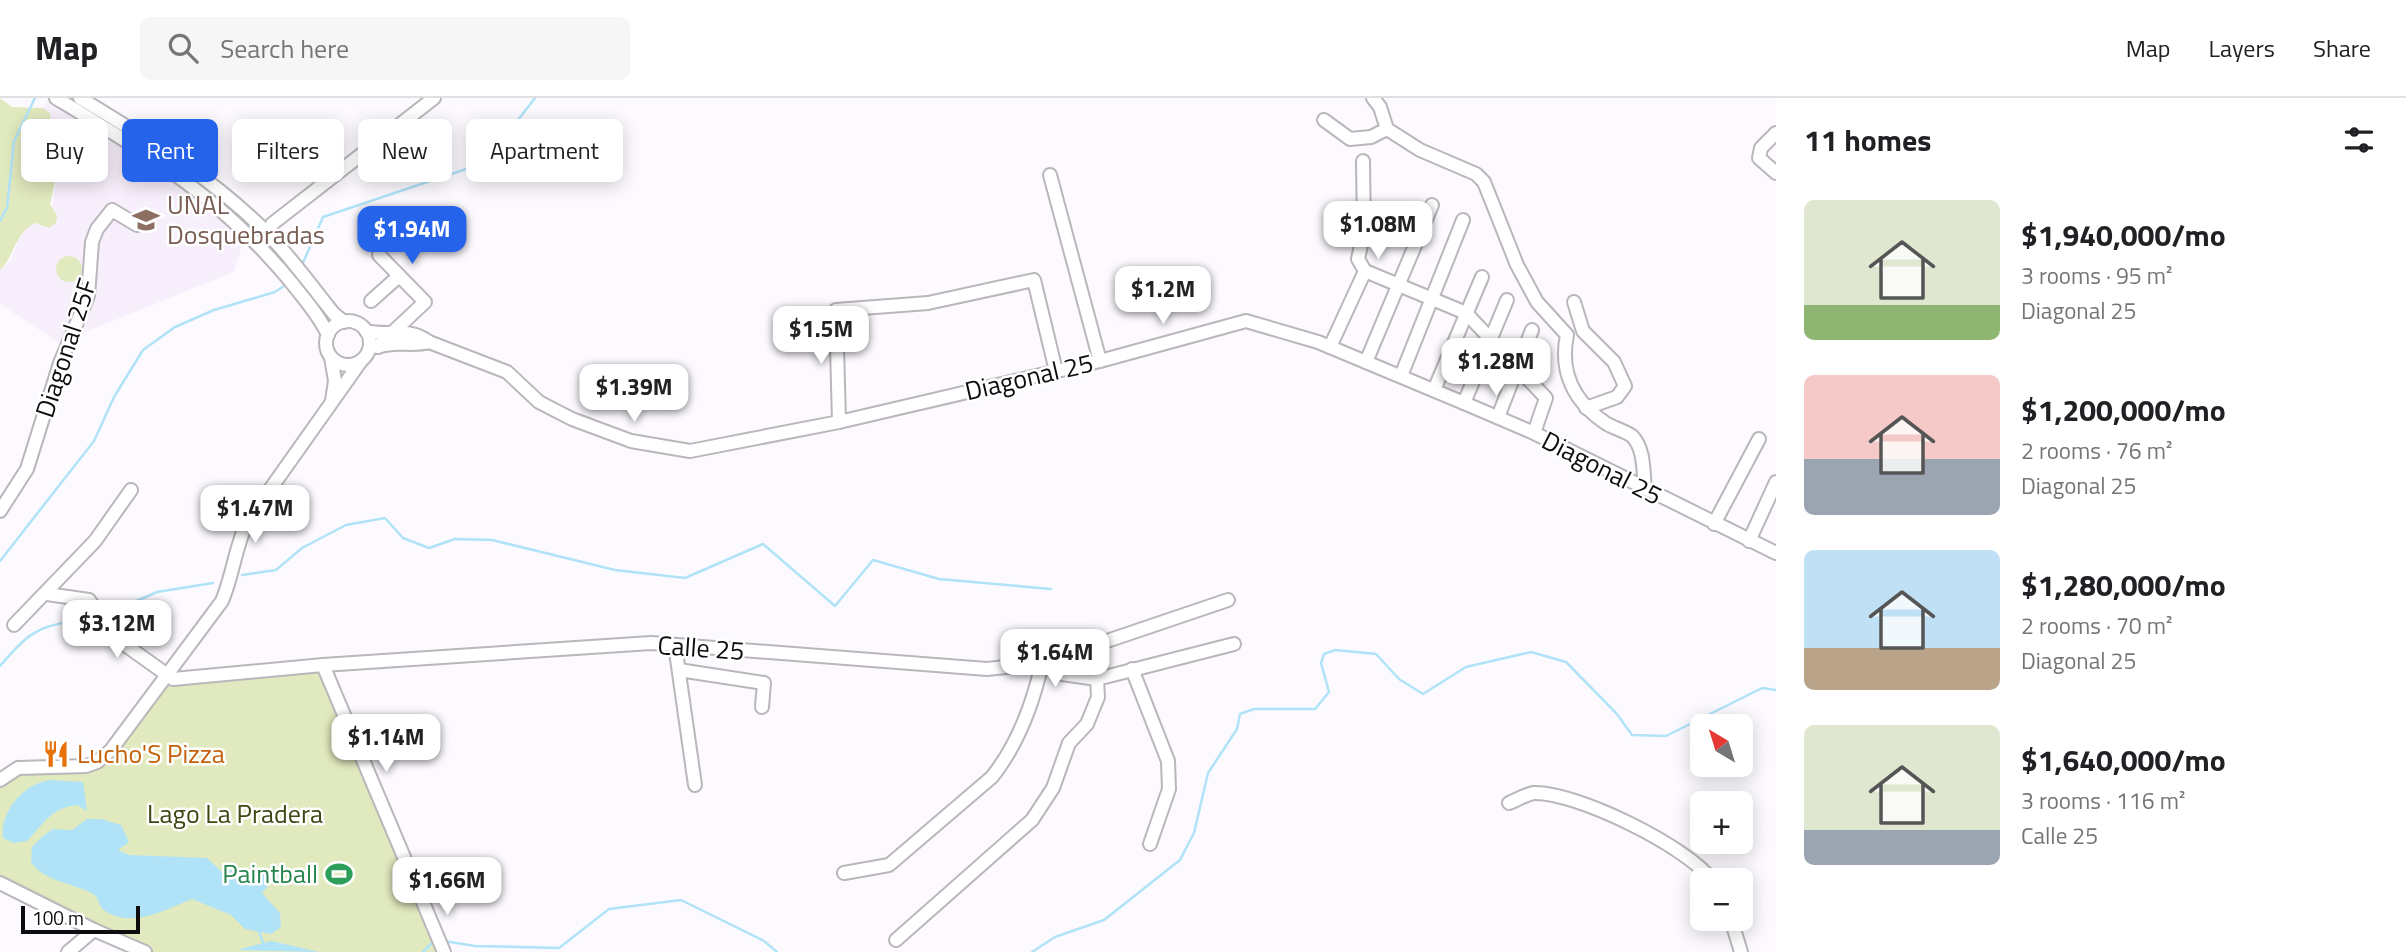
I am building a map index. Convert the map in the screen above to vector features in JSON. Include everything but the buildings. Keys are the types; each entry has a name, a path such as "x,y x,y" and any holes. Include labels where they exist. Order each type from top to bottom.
{"street":[{"path":"56,98 98,115 184,165 268,234 274,251"},
{"path":"80,98 98,115 274,251 333,319"},
{"path":"253,221 267,219 430,98"},
{"path":"268,234 272,223 430,98"},
{"path":"1373,98 1380,107 1387,129 1420,150 1476,174 1484,182 1517,265 1537,302 1567,335 1566,377 1586,408 1631,436 1640,450 1645,489"},
{"path":"1324,120 1350,139 1370,137 1387,129"},
{"path":"1776,133 1761,148 1759,158 1776,173"},
{"path":"1363,161 1364,231 1358,259 1365,271 1466,313 1546,398 1534,433"},
{"path":"1050,175 1100,361"},
{"path":"1366,362 1432,205"},
{"name":"Diagonal 25F","path":"0,511 27,470 60,363 88,296 92,242 97,229 112,210 137,225"},
{"path":"1401,376 1462,220"},
{"path":"331,357 342,364 363,359 425,302 379,256"},
{"path":"1330,347 1365,271"},
{"path":"371,300 399,276"},
{"path":"1434,390 1482,276"},
{"path":"839,422 836,310 928,303 1034,280 1056,371"},
{"path":"1464,403 1507,300"},
{"path":"1574,302 1583,331 1614,362 1625,386 1617,397 1586,408"},
{"path":"331,404 335,380 326,346 333,319"},
{"path":"328,335 333,319"},
{"name":"Diagonal 25","path":"333,319 357,323 366,331 404,331 418,334 429,342 507,372 539,402 572,419 631,441 704,450 839,422 1100,361 1246,321 1330,347 1498,417 1776,553"},
{"path":"1498,417 1532,330"},
{"path":"0,780 18,768 75,768 97,762 111,750 222,601 230,579 237,544 247,522 363,359 370,344 366,331"},
{"path":"1567,335 1583,331"},
{"name":"Diagonal 25","path":"377,347 386,344 414,346 429,342"},
{"path":"1714,524 1759,439"},
{"path":"1749,541 1772,501 1776,482"},
{"path":"14,625 47,594 95,541 131,490"},
{"path":"47,594 89,600 117,639 165,676"},
{"name":"Calle 25","path":"165,676 173,679 323,665 651,643 988,669 1042,663 1228,600"},
{"path":"844,873 889,865 992,777 1003,763 1033,702 1042,663 1062,674 1097,679 1234,644"},
{"path":"675,645 695,785"},
{"path":"323,665 444,952"},
{"path":"1132,669 1167,761 1169,789 1150,844"},
{"path":"679,670 764,683 762,707"},
{"path":"896,940 1032,820 1053,788 1069,743 1087,724 1098,697 1097,679"},
{"path":"1509,803 1533,793 1583,806 1647,831 1703,868"},
{"path":"0,883 145,952"},
{"path":"68,952 94,930"},
{"path":"1735,931 1741,952"}],"shaded area":[{"name":"UNAL Dosquebradas","path":"49,98 56,98 86,119 51,119 50,113 43,108"},
{"name":"UNAL Dosquebradas","path":"108,134 122,144 122,182 178,182 247,230 234,272 78,335 69,331 61,344 0,304 0,270 10,261 22,231 34,223 49,228 56,182 108,182"}],"green space":[{"path":"0,98 12,107 43,108 50,113 51,119 21,119 21,182 55,182 50,204 57,216 56,223 49,228 35,223 28,227 0,270"},
{"path":"69,256 78,260 82,269 78,278 69,282 60,278 56,269 60,260"},
{"name":"Lago La Pradera","path":"323,665 444,952 145,952 0,883 0,780 8,773 97,762 165,676"}],"water":[{"path":"50,780 83,782 87,811 77,805 54,813 27,841 14,843 3,838 5,818 16,800 31,787"},
{"path":"87,819 101,819 121,825 129,842 118,850 129,855 207,858 222,872 241,868 272,871 275,877 262,893 280,913 281,927 271,934 245,929 231,915 192,899 138,918 115,916 105,911 93,894 51,878 31,862 32,847 44,835 53,829 72,830"},
{"path":"271,941 319,952 237,950"}],"waterway":[{"path":"0,221 7,208 14,141 35,98"},
{"path":"519,119 535,98"},
{"path":"302,265 323,217 466,169"},
{"path":"0,561 94,441 114,397 143,350 175,327 214,310 275,292 287,284"},
{"path":"242,575 276,570 302,548 346,525 385,518 403,538 429,548 455,539 492,540 615,570 685,578 763,544 835,606 873,560 939,579 1051,589"},
{"path":"109,613 157,592 213,583"},
{"path":"0,666 31,635 48,627 70,622"},
{"path":"1032,952 1055,937 1104,920 1180,860 1194,833 1208,773 1237,729 1240,714 1254,709 1315,709 1329,692 1321,663 1324,654 1335,650 1376,654 1399,679 1423,694 1466,667 1531,652 1566,662 1617,714 1632,735 1666,736 1762,688 1776,690"},
{"path":"444,941 475,946 559,948 609,909 681,900 764,941 777,952"},
{"path":"258,929 263,942"},
{"path":"423,952 433,942"}],"place":[{"name":"UNAL Dosquebradas","path":"146,220"},
{"name":"Lucho'S Pizza","path":"56,754"},
{"name":"Paintball","path":"339,874"}]}
